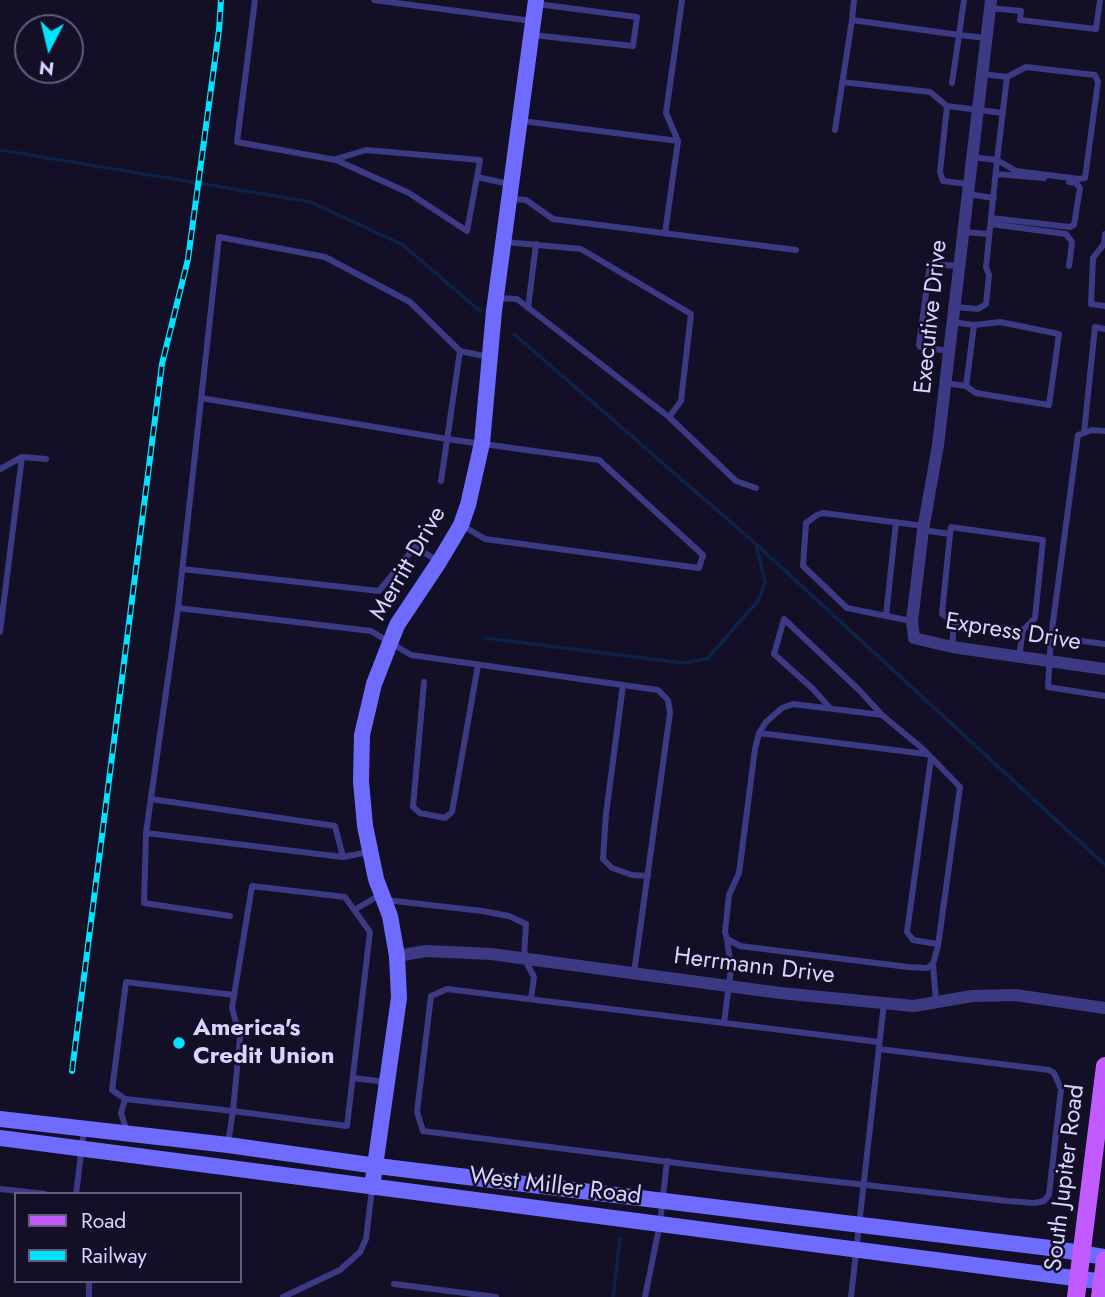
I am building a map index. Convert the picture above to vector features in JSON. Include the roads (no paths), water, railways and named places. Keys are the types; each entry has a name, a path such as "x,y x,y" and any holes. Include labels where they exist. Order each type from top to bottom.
{"main road":[{"name":"Merritt Drive","path":"372,1187 399,998 397,956 390,916 371,852 361,781 362,735 374,684 397,625 461,525 482,443 495,298 536,2"},
{"name":"South Jupiter Road","path":"1076,1297 1105,1066"},
{"name":"West Miller Road","path":"0,1119 228,1144 377,1166 858,1224 1105,1259"},
{"name":"West Miller Road","path":"0,1138 1078,1278 1102,1287"},
{"name":"South Jupiter Road","path":"1102,1287 1105,1259"}],"street":[{"name":"Executive Drive","path":"914,638 912,621 924,528 939,445 962,232 991,4"},
{"name":"Express Drive","path":"914,638 951,647 1105,669"},
{"name":"Herrmann Drive","path":"397,956 426,951 491,954 729,986 914,1006 972,996 1016,995 1105,1008"}],"lane":[{"path":"255,0 237,142 336,160 409,193 467,231 480,160 366,150 336,160"},
{"path":"374,0 633,46 637,17 536,2"},
{"path":"666,233 678,141 666,113 682,0"},
{"path":"835,130 854,0"},
{"path":"952,83 964,0"},
{"path":"991,4 1021,11 1020,20 1096,29 1100,0"},
{"path":"852,20 986,38"},
{"path":"972,157 997,160 1016,171 1085,178 1098,82 1096,75 1026,67 1007,77 982,74"},
{"path":"954,307 978,309 986,304 989,234 1007,77"},
{"path":"842,82 930,92 947,106 1003,113"},
{"path":"947,106 940,172 943,181 994,198"},
{"path":"520,121 678,141"},
{"path":"991,221 1070,228 1074,225 1080,188 1076,183 997,174"},
{"path":"477,177 526,200 553,219 796,250"},
{"path":"991,221 1066,234 1072,242 1069,267"},
{"path":"962,232 989,234"},
{"path":"1105,234 1104,244 1093,258 1091,304 1105,306"},
{"path":"230,916 144,903 146,833 178,608 219,237 325,257 410,302 460,351 491,357"},
{"path":"503,242 580,249 691,314 681,401 669,417"},
{"path":"528,307 536,244"},
{"path":"949,351 919,345 930,264 958,266"},
{"path":"495,298 517,299 528,307 669,417 736,481 756,488"},
{"path":"945,383 966,386 976,393 1049,405 1059,334 1000,323 974,325 952,322"},
{"path":"966,386 974,325"},
{"path":"1084,433 1095,327 1105,328"},
{"path":"442,481 460,351"},
{"path":"201,398 447,439 599,460 703,555 699,568 485,539 461,525"},
{"path":"1105,431 1092,430 1078,435 1051,637 1048,687 1105,696"},
{"path":"0,632 22,457"},
{"path":"0,469 22,457 46,459"},
{"path":"912,621 847,608 802,562 806,523 823,513 896,522 950,534"},
{"path":"886,616 896,522"},
{"path":"1020,657 1023,630 1035,618 1043,540 951,527 942,614 954,622 1023,630"},
{"path":"182,569 379,591 415,547 439,562"},
{"path":"178,608 371,631 411,655 658,690 668,700 670,713 634,973"},
{"path":"830,708 774,654 784,619 960,787 933,964 936,1002"},
{"path":"951,647 954,622"},
{"path":"1051,637 1105,644"},
{"path":"424,682 413,807 420,813 445,818 452,812 478,665"},
{"path":"623,685 606,814 603,859 612,868 632,875 648,876"},
{"path":"724,1023 731,970 725,932 729,895 739,873 759,733 766,722 782,708 793,704 882,715"},
{"path":"759,733 930,756"},
{"path":"930,756 907,932 913,940 938,944"},
{"path":"151,799 335,826 343,857"},
{"path":"146,833 343,857 371,852"},
{"path":"228,1144 233,1111 240,1037 232,1008 252,886 345,897 370,932 347,1126 233,1111 125,1099 112,1090 126,982 234,995"},
{"path":"355,910 383,897 509,916 526,924 524,958 534,977 531,999"},
{"path":"727,939 740,946 908,967 927,968 933,964"},
{"path":"447,989 531,999 724,1023 1049,1070 1054,1073 1061,1089 1049,1195 1044,1201 1035,1203 423,1131 417,1112 431,996 447,989"},
{"path":"851,1297 884,1003"},
{"path":"353,1078 388,1083"},
{"path":"125,1099 121,1113 128,1134"},
{"path":"76,1192 83,1129"},
{"path":"645,1297 660,1223 667,1161"},
{"path":"283,1297 298,1294 340,1270 360,1252 366,1239 372,1187"},
{"path":"0,1189 26,1192"},
{"path":"394,1284 496,1297"}],"waterway":[{"path":"0,150 311,202 403,245 480,311"},
{"path":"514,334 756,544 1105,865"},
{"path":"486,638 683,663 707,659 759,600 765,582 756,545"},
{"path":"613,1297 620,1239"}],"railway":[{"path":"72,1071 162,364 188,259 221,0"}],"place":[{"name":"America's Credit Union","path":"179,1043"}]}
